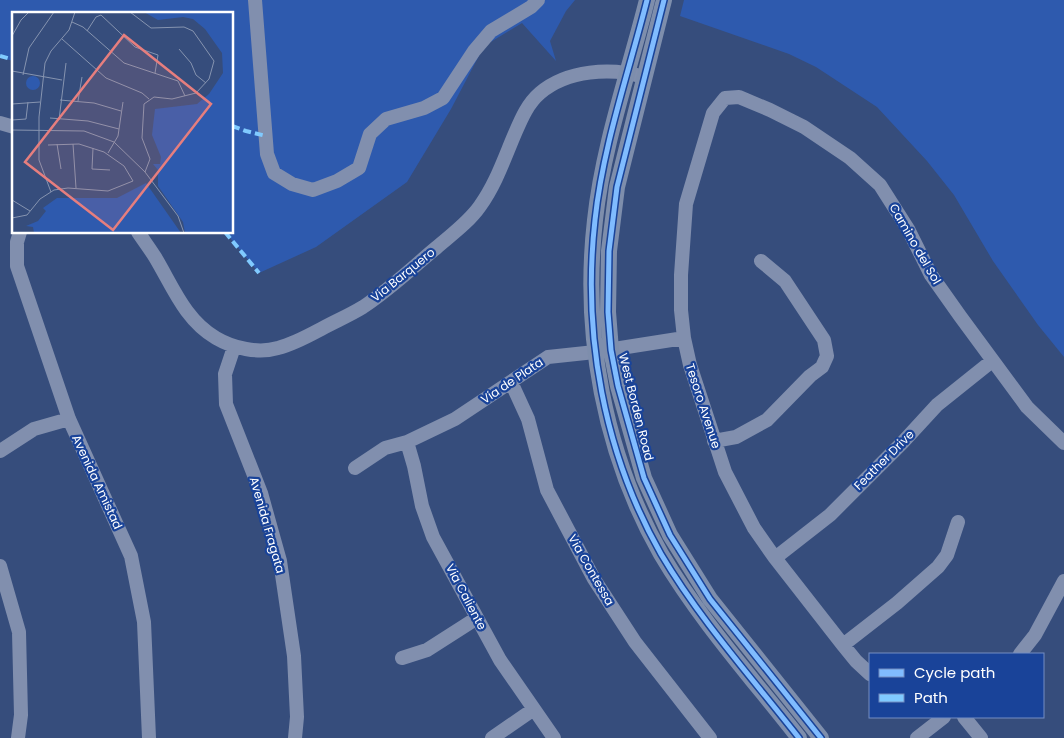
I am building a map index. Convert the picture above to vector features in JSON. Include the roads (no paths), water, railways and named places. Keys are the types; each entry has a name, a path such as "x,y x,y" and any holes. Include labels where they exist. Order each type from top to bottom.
{"main road":[{"name":"West Borden Road","path":"647,0 605,161 595,219 591,270 592,321 618,386 644,478 670,535 710,599 821,738"},
{"name":"West Borden Road","path":"664,0 617,187 609,251 608,312 600,387 616,450 634,501 662,554 700,614 799,738"}],"street":[{"path":"255,0 267,154 274,173 292,184 314,190 337,181 359,168 370,134 386,119 424,108 442,98 474,51 492,31 538,0"},
{"name":"Via Barquero","path":"139,234 155,257 182,307 198,325 234,347 258,350 276,349 309,335 361,308 381,294 463,225 479,208 492,188 525,111 540,94 562,79 587,73 614,71 628,72 644,77"},
{"name":"Tesoro Avenue","path":"725,98 713,113 686,204 681,310 690,366 725,472 750,520 775,558 856,661 869,673"},
{"name":"Camino del Sol","path":"725,98 739,98 770,110 804,127 850,158 880,185 908,229 931,275 992,362 1027,407 1064,443"},
{"name":"Avenida Amistad","path":"20,234 17,266 68,420 131,556 144,622 148,738"},
{"path":"714,441 736,438 767,420 810,376 822,367 828,356 824,340 785,282 761,261"},
{"name":"Via de Plata","path":"355,468 385,448 407,442 455,420 548,357 603,351 684,338"},
{"name":"Avenida Fragata","path":"234,347 225,374 226,404 261,493 280,561 294,656 297,716 295,738"},
{"name":"Feather Drive","path":"775,558 830,515 937,405 992,362"},
{"name":"Via Contessa","path":"511,382 528,419 547,490 594,579 635,642 707,737"},
{"path":"0,451 34,429 68,420"},
{"name":"Via Caliente","path":"407,442 422,506 433,537 500,660 554,738"},
{"path":"844,645 897,603 938,567 947,555 958,522"},
{"path":"0,566 19,632 21,715 18,738"},
{"path":"1021,653 1035,636 1064,581"},
{"path":"402,658 427,650 477,618"},
{"path":"492,738 534,709"},
{"path":"926,736 943,718"},
{"path":"965,718 981,738"}]}
